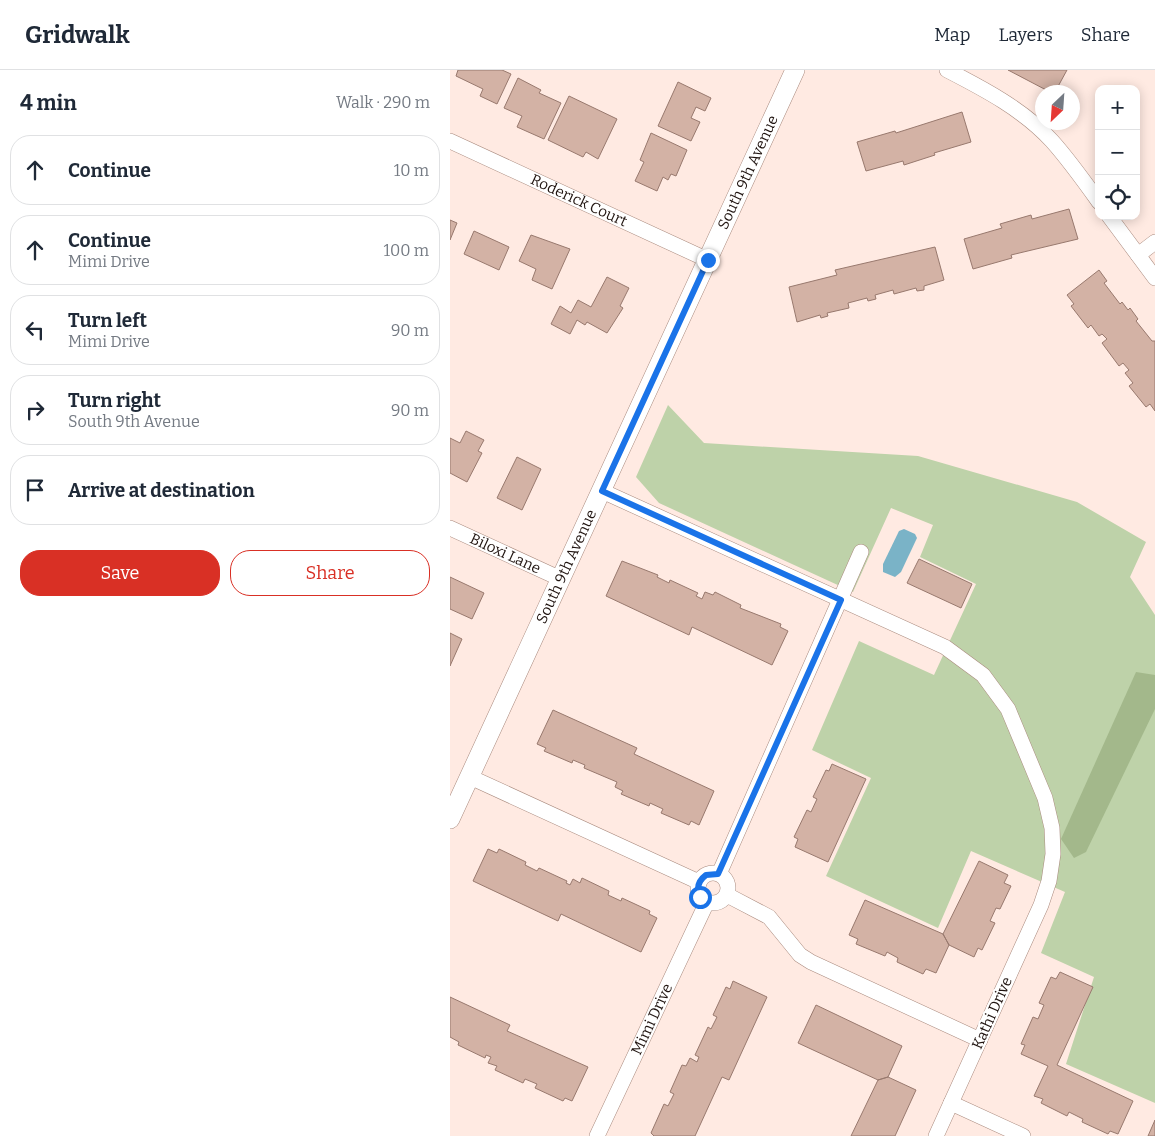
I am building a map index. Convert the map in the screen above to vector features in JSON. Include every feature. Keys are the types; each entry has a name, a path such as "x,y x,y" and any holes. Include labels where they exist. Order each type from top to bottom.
{"street":[{"name":"South 9th Avenue","path":"450,819 795,70"},
{"path":"947,70 978,86 1031,121 1064,154 1095,197"},
{"name":"Roderick Court","path":"450,141 708,260"},
{"path":"1113,220 1155,278"},
{"path":"1138,255 1155,242"},
{"path":"602,491 841,600"},
{"name":"Biloxi Lane","path":"450,528 561,579"},
{"path":"718,874 861,552"},
{"name":"Kathi Drive","path":"841,600 946,647 972,664 997,691 1008,709 1048,811 1053,833 1053,854 1047,889 936,1136"},
{"path":"470,776 699,882"},
{"path":"718,874 728,883 728,895 718,903 707,902 698,892 699,882 706,875 718,874"},
{"path":"728,895 769,917 800,955 811,962 980,1040"},
{"name":"Mimi Drive","path":"598,1136 707,902"},
{"path":"951,1102 1023,1136"}],"green space":[{"path":"668,405 704,443 918,456 1077,502 1146,542 1130,577 1155,615 1155,1103 1066,1064 1094,977 1041,953 1065,892 971,851 938,928 826,876 871,778 812,750 859,641 934,675 976,584 920,557 933,525 891,508 853,592 659,503 636,477"},
{"path":"1136,672 1155,675 1155,709 1086,852 1074,858 1061,839"}],"water":[{"path":"904,529 915,534 917,538 901,572 895,577 883,572 883,564 899,531"}],"building":[{"path":"458,70 502,70 511,74 497,104 480,96 483,89 456,76"},
{"path":"1008,70 1067,70 1059,85 1037,85"},
{"path":"518,78 541,90 539,93 561,103 544,139 517,127 522,116 504,108"},
{"path":"678,82 711,98 705,111 696,107 691,118 700,122 691,141 658,126"},
{"path":"569,96 617,119 598,159 586,152 583,157 548,140"},
{"path":"962,112 971,142 934,153 935,155 904,165 903,161 866,171 857,142 895,131 896,133"},
{"path":"651,133 687,150 676,176 671,174 668,180 663,177 657,191 635,181 644,162 640,160"},
{"path":"1069,209 1078,239 1011,255 1012,258 973,269 964,239 1002,228 1000,224 1031,215 1032,219"},
{"path":"450,220 457,223 450,240"},
{"path":"474,231 509,247 499,270 464,254"},
{"path":"531,235 570,249 552,289 532,280 536,269 519,261"},
{"path":"935,247 944,280 924,286 924,290 917,291 916,288 894,294 893,290 875,295 876,299 868,301 867,298 848,303 849,308 827,313 828,316 821,318 820,315 797,322 789,287 837,275 835,270"},
{"path":"1099,270 1107,281 1104,283 1120,304 1122,302 1128,310 1130,308 1138,319 1136,321 1152,341 1155,341 1155,411 1150,404 1146,407 1129,386 1133,383 1125,373 1129,370 1123,363 1119,366 1102,343 1107,339 1102,334 1099,336 1091,325 1088,328 1071,306 1074,304 1067,295"},
{"path":"607,277 629,288 620,306 623,308 607,333 587,322 585,325 577,320 570,334 551,324 560,306 571,313 578,300 591,307"},
{"path":"466,431 484,440 478,451 482,453 467,482 450,473 450,438 460,443"},
{"path":"517,457 541,469 522,510 497,498"},
{"path":"919,559 972,584 961,608 907,583"},
{"path":"622,561 658,575 657,577 669,583 670,580 698,593 696,596 702,599 705,592 713,595 715,592 741,605 740,608 781,624 780,627 788,631 772,665 692,627 689,635 606,596"},
{"path":"450,577 484,593 472,619 450,609"},
{"path":"450,633 462,639 450,666"},
{"path":"553,710 637,748 634,754 714,791 699,825 691,821 689,825 661,813 663,809 650,803 649,806 621,794 623,791 615,787 617,782 584,768 585,765 573,760 572,763 544,751 546,748 537,744"},
{"path":"832,764 866,779 828,862 795,847 798,839 794,837 807,810 811,812 817,799 813,797 826,770 829,771"},
{"path":"488,849 497,853 499,849 526,862 525,865 537,871 539,868 567,881 566,883 570,885 573,879 580,883 582,878 609,891 608,895 621,901 622,898 650,911 649,914 657,918 641,952 561,914 558,921 473,881"},
{"path":"979,861 1008,875 1004,883 1011,886 1000,909 996,908 990,921 995,923 982,950 978,948 974,957 949,945 943,934"},
{"path":"865,900 943,934 949,945 936,973 926,969 923,974 897,962 898,958 887,952 885,956 856,944 858,939 849,935"},
{"path":"1060,972 1093,987 1057,1065 1133,1101 1118,1134 1110,1131 1108,1134 1082,1122 1083,1119 1069,1112 1067,1116 1041,1103 1043,1099 1034,1096 1048,1066 1021,1054 1025,1045 1021,1044 1033,1017 1038,1019 1044,1005 1039,1003 1051,977 1056,979"},
{"path":"733,981 767,997 729,1080 722,1077 695,1136 654,1136 651,1133 664,1104 668,1106 674,1094 670,1092 682,1065 686,1066 690,1058 697,1062 699,1057 695,1055 708,1027 711,1029 717,1017 713,1015 726,987 730,989"},
{"path":"450,997 510,1025 507,1031 588,1067 572,1101 565,1098 563,1101 535,1088 537,1084 525,1079 523,1083 495,1070 497,1066 488,1063 491,1057 486,1055 485,1058 458,1045 459,1042 450,1037"},
{"path":"816,1005 902,1046 888,1077 878,1080 798,1043"},
{"path":"888,1077 916,1090 895,1136 851,1136 878,1080"},
{"path":"1155,1120 1155,1136 1148,1136"}],"route":[{"path":"700,897 698,892 699,882 706,875 711,873 718,874 841,600 602,491 708,260"}]}
